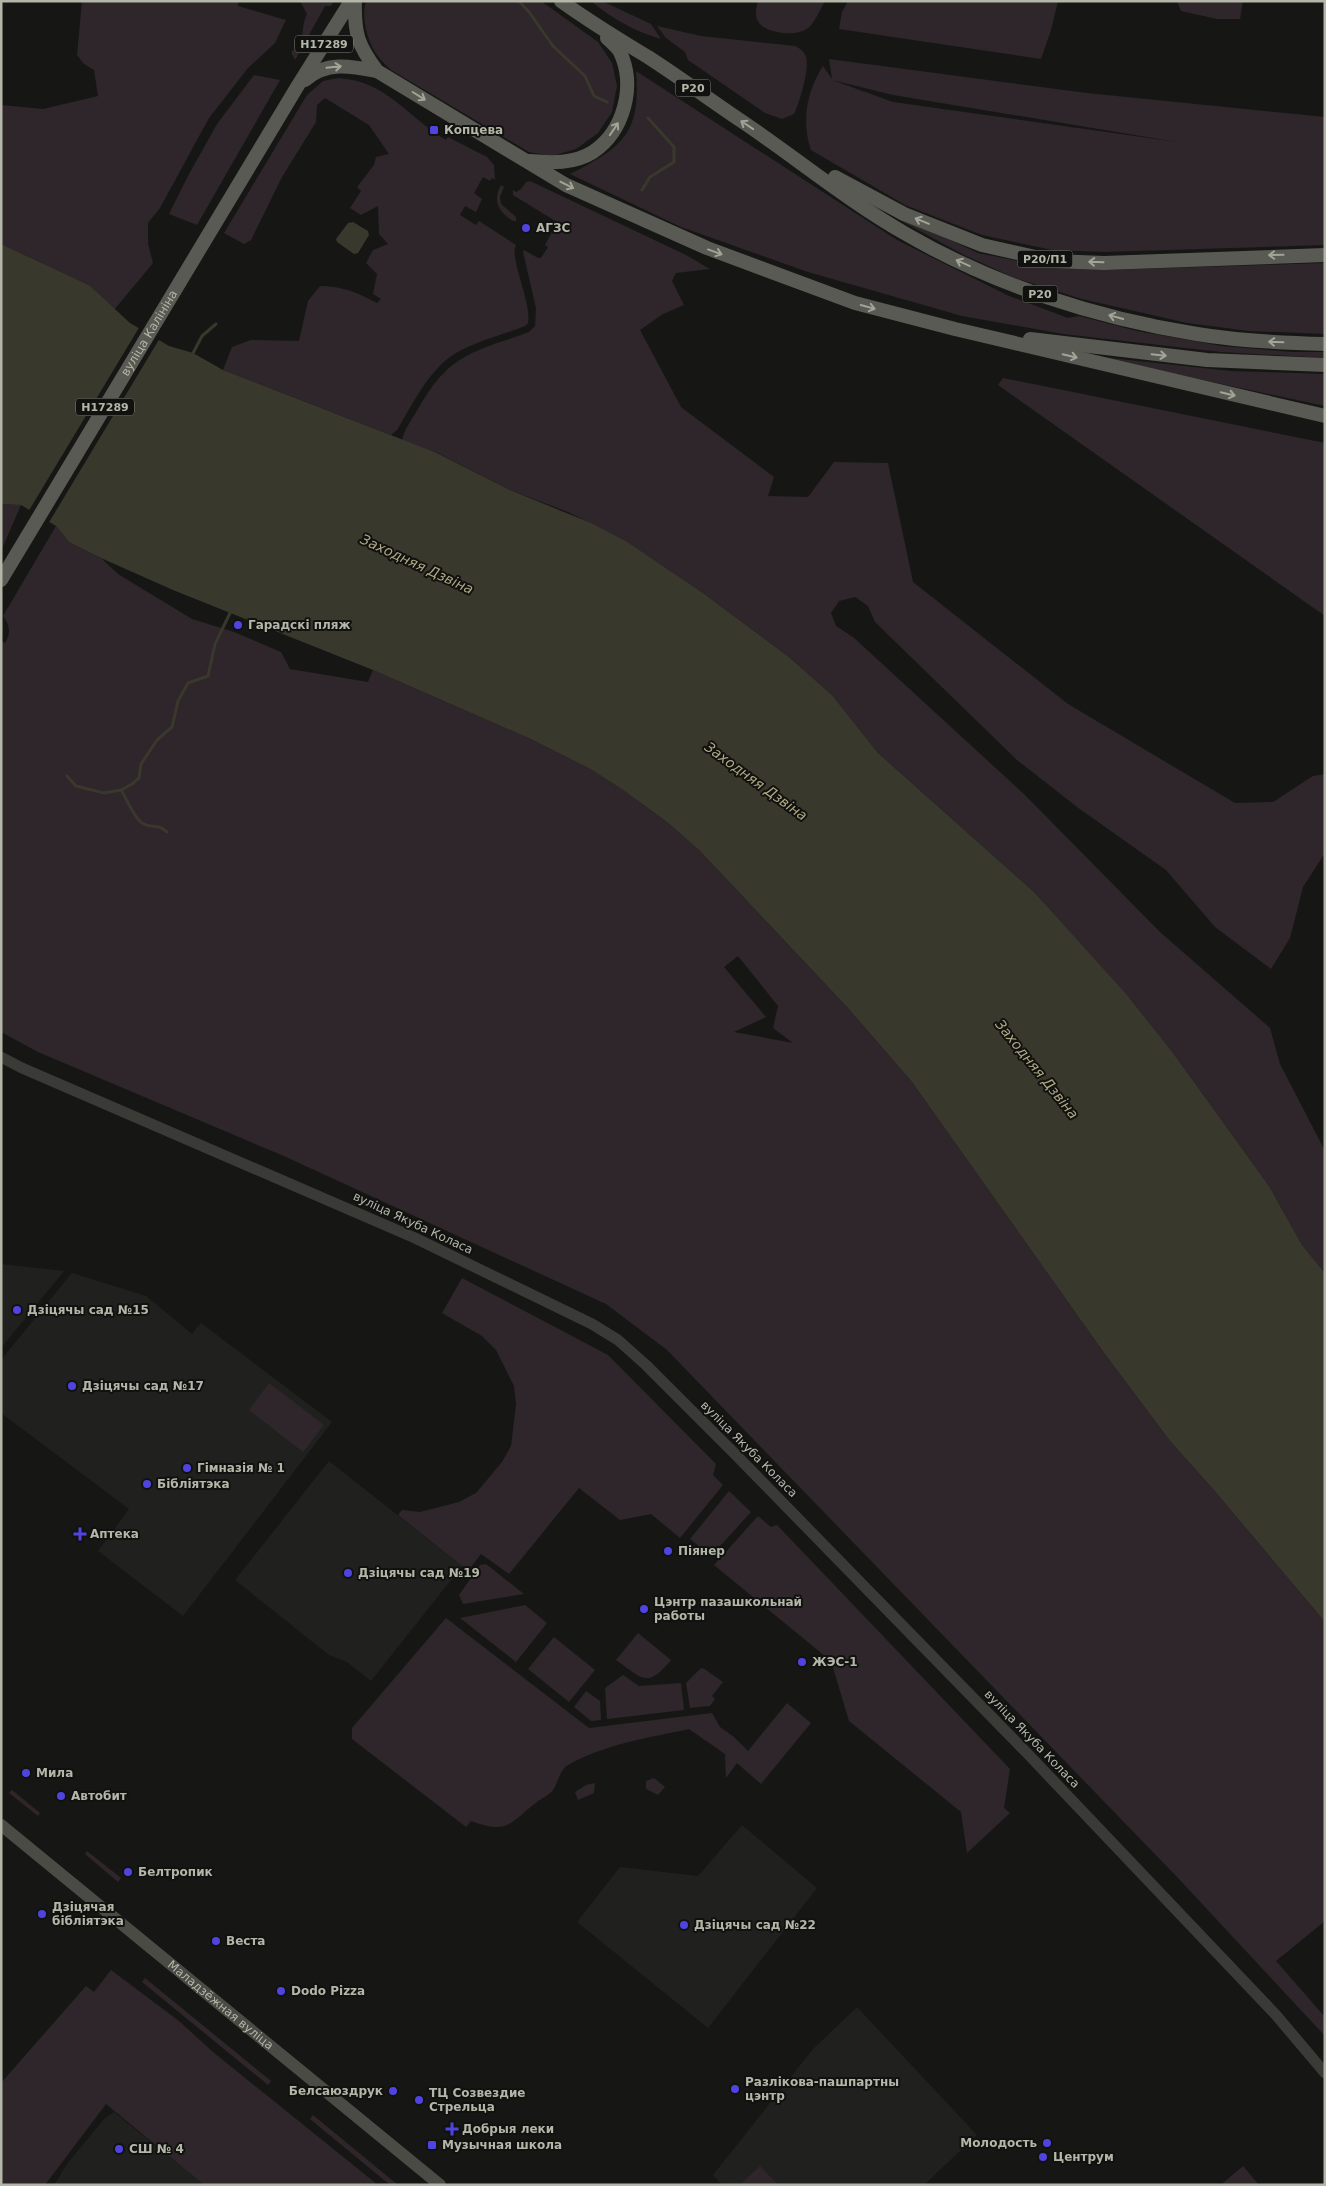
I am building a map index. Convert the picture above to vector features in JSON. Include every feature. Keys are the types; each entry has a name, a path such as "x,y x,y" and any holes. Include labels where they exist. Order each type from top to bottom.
{"main road":[{"name":"вуліца Калініна","path":"1,580 297,87 351,1"},
{"name":"Р20","path":"355,1 354,26 364,53 377,71 566,185 707,248 855,303 954,329 1207,360 1325,365"},
{"name":"Р20","path":"561,1 596,26 653,60 788,152 869,211 906,234 957,260 1070,305 1125,320 1196,334 1256,342 1325,344"},
{"name":"Р20","path":"525,161 554,163 574,160 592,152 616,127 624,111 627,91 626,72 619,51 596,26"},
{"name":"вуліца Калініна","path":"297,87 314,72 330,67 350,66 377,71"},
{"name":"Р20/П1","path":"788,152 904,214 982,244 1053,261 1104,262 1325,254"},
{"path":"954,329 1325,416"},
{"name":"Маладзёжная вуліца","path":"1,1825 440,2185"}],"street":[{"name":"вуліца Якуба Коласа","path":"1,1057 415,1238 592,1324 618,1340 646,1365 734,1453 1026,1752 1276,2016 1325,2073"}],"shaded area":[{"path":"82,1 238,1 238,6 286,20 275,43 248,68 209,118 160,208 148,223 148,244 153,263 114,310 89,285 1,244 1,105 43,109 98,96 94,70 84,64 77,55"},
{"path":"300,1 334,1 331,6 325,6 295,60 291,52 300,43 307,14"},
{"path":"366,1 541,1 598,42 612,63 617,86 612,112 598,133 576,149 552,156 529,152 391,70 372,47 364,13"},
{"path":"591,1 602,1 651,24 661,39 624,24"},
{"path":"758,1 825,1 811,26 797,33 783,33 770,30 760,24 756,16"},
{"path":"848,1 1058,1 1041,59 839,29 842,12"},
{"path":"1177,1 1243,1 1240,19 1217,19 1181,11"},
{"path":"657,26 701,36 799,48 806,57 807,69 794,114 782,119 765,113 688,60 685,52 666,38"},
{"path":"829,59 1087,93 1325,117 1325,245 1104,252 1052,250 982,235 905,205 811,150 806,128 807,106 817,76 823,66 832,79","holes":["832,80 893,95 1177,142 893,102"]},
{"path":"636,71 897,240 1009,296 1068,318 1079,316 1137,331 1222,346 1292,352 1325,352 1325,358 1221,352 1063,334 962,316 808,272 681,227 570,174 603,155 625,136 635,109 637,92"},
{"path":"254,75 280,80 197,225 169,214 217,124"},
{"path":"338,78 370,86 383,93 396,101 432,131 446,140 448,137 487,157 494,165 495,180 492,178 490,181 483,177 474,193 482,199 476,212 465,206 460,215 476,225 479,221 516,245 515,260 527,304 528,323 525,326 464,349 446,360 422,388 397,430 391,435 223,370 232,347 251,340 299,341 308,301 320,286 336,287 350,291 377,303 381,299 373,294 377,274 366,263 373,250 388,244 379,234 378,206 361,215 350,208 361,191 357,187 374,165 376,157 389,154 369,125 325,98 317,105 316,122 282,177 251,240 244,244 224,233 307,95 323,81"},
{"path":"530,181 686,255 710,269 676,273 672,281 684,305 663,314 640,330 681,407 774,477 768,496 808,497 834,462 888,463 913,582 1068,704 1235,803 1273,802 1313,776 1325,774 1325,853 1303,887 1290,938 1271,969 1215,927 1166,870 1077,807 1017,760 875,622 868,606 855,597 839,601 831,613 836,626 853,637 1025,795 1160,932 1270,1028 1280,1064 1325,1151 1325,1273 1302,1245 1269,1186 1176,1057 1034,892 878,753 832,695 790,658 703,593 626,541 568,512 510,490 438,453 402,441 407,428 427,394 440,377 453,365 462,358 484,348 529,332 535,326 536,308 523,252 524,250 541,258 548,247 545,245 557,222 513,195 513,190 516,192 526,182"},
{"path":"501,185 504,187 500,197 501,204 516,217 516,221 508,218 498,206 497,196"},
{"path":"897,215 978,253 1052,268 1104,270 1325,263 1325,334 1249,331 1187,323 1082,299 1015,278 964,255 896,218"},
{"path":"1091,356 1231,371 1325,374 1325,406"},
{"path":"1003,378 1325,443 1325,616 998,385"},
{"path":"1,504 21,505 1,551"},
{"path":"56,526 69,542 101,558 118,574 192,619 234,632 281,652 290,669 368,682 373,670 533,740 592,770 667,822 700,851 847,1007 912,1082 1102,1350 1170,1441 1325,1622 1325,1921 1276,1961 1325,2017 1325,2036 1178,1878 667,1350 606,1304 286,1157 38,1052 1,1032 1,641 5,643 9,629 3,616","holes":["738,956 778,1006 773,1028 793,1043 734,1032 766,1017 724,967"]},
{"name":"Дзіцячы сад №15","path":"1,1264 64,1271 1,1348"},
{"name":"Гімназія № 1","path":"72,1273 146,1296 192,1334 201,1323 332,1422 183,1616 98,1551 129,1509 1,1413 1,1360"},
{"path":"462,1278 608,1355 716,1464 713,1475 723,1485 680,1538 651,1514 620,1520 579,1488 509,1574 481,1554 470,1568 462,1566 398,1515 402,1510 420,1512 459,1502 476,1493 502,1462 511,1446 516,1404 514,1386 496,1350 482,1336 442,1313"},
{"path":"269,1383 324,1425 303,1452 249,1410"},
{"name":"Дзіцячы сад №19","path":"329,1461 462,1566 371,1681 347,1662 329,1655 235,1580"},
{"path":"729,1491 751,1512 711,1556 690,1539"},
{"path":"758,1516 771,1527 777,1525 1010,1769 1004,1808 1010,1813 967,1853 961,1812 849,1721 831,1661 714,1565"},
{"path":"486,1564 524,1594 463,1604 459,1595 480,1565"},
{"path":"525,1605 547,1623 516,1662 460,1618"},
{"path":"446,1618 589,1728 712,1713 720,1727 734,1737 748,1751 787,1703 811,1723 761,1784 737,1763 726,1778 725,1754 689,1729 627,1742 582,1758 565,1767 551,1792 508,1825 493,1827 471,1821 466,1827 352,1739 352,1728"},
{"path":"638,1633 671,1660 656,1675 650,1678 639,1676 616,1660"},
{"path":"554,1637 595,1670 569,1702 528,1669"},
{"path":"703,1668 723,1682 712,1696 715,1699 710,1706 690,1708 686,1683"},
{"path":"623,1675 639,1686 681,1683 684,1710 607,1719 605,1688"},
{"path":"586,1691 600,1701 601,1720 591,1721 574,1707"},
{"path":"654,1778 665,1787 658,1795 646,1789 646,1781"},
{"path":"595,1783 594,1793 578,1800 575,1792 586,1785"},
{"path":"12,1790 40,1813 38,1816 9,1793"},
{"name":"Дзіцячы сад №22","path":"742,1825 817,1888 708,2028 577,1922 620,1867 698,1876"},
{"path":"87,1851 121,1878 118,1882 85,1854"},
{"path":"111,1970 179,2021 213,2052 378,2185 204,2185 106,2104 45,2185 1,2185 1,2083 86,1986 94,1992"},
{"path":"145,1978 271,2081 268,2085 142,1982"},
{"path":"857,2007 977,2135 924,2185 722,2185 713,2175 813,2049"},
{"name":"СШ № 4","path":"114,2112 204,2185 54,2185 67,2164 104,2119"},
{"path":"313,2115 398,2185 390,2185 310,2119"},
{"path":"760,2166 778,2185 740,2185"},
{"path":"1243,2166 1259,2185 1224,2185 1223,2183"}],"water":[{"path":"353,222 368,231 369,235 358,253 354,254 337,242 336,239 348,223"},
{"name":"Заходняя Дзвіна","path":"1,244 89,285 130,323 169,346 193,353 223,370 437,453 510,490 591,523 626,541 703,593 790,658 832,695 878,753 1034,892 1126,994 1176,1057 1269,1186 1302,1245 1325,1273 1325,1622 1170,1441 1102,1350 912,1082 847,1007 700,851 667,822 592,770 533,740 373,670 173,590 69,542 56,526 21,505 1,504"}],"pier":[{"path":"140,326 160,338 48,524 28,512"}],"waterway":[{"path":"519,1 553,46 585,76 594,96 607,102"},
{"path":"642,190 650,177 674,162 674,147 648,118"},
{"path":"191,357 202,336 216,324"},
{"path":"67,776 76,786 104,793 121,790 139,778 141,764 157,740 172,727 178,701 188,683 208,676 215,644 232,609"},
{"path":"121,790 139,821 145,825 164,829 167,832"}],"place":[{"name":"Копцева","path":"434,130"},
{"name":"АГЗС","path":"526,228"},
{"name":"Гарадскі пляж","path":"238,625"},
{"name":"Дзіцячы сад №15","path":"17,1310"},
{"name":"Дзіцячы сад №17","path":"72,1386"},
{"name":"Гімназія № 1","path":"187,1468"},
{"name":"Бібліятэка","path":"147,1484"},
{"name":"Аптека","path":"80,1534"},
{"name":"Піянер","path":"668,1551"},
{"name":"Дзіцячы сад №19","path":"348,1573"},
{"name":"Цэнтр пазашкольнай работы","path":"644,1609"},
{"name":"ЖЭС-1","path":"802,1662"},
{"name":"Мила","path":"26,1773"},
{"name":"Автобит","path":"61,1796"},
{"name":"Белтропик","path":"128,1872"},
{"name":"Дзіцячая бібліятэка","path":"42,1914"},
{"name":"Дзіцячы сад №22","path":"684,1925"},
{"name":"Веста","path":"216,1941"},
{"name":"Dodo Pizza","path":"281,1991"},
{"name":"Разлікова-пашпартны цэнтр","path":"735,2089"},
{"name":"Белсаюздрук","path":"393,2091"},
{"name":"ТЦ Созвездие Стрельца","path":"419,2100"},
{"name":"Добрыя леки","path":"452,2129"},
{"name":"Молодость","path":"1047,2143"},
{"name":"Музычная школа","path":"432,2145"},
{"name":"СШ № 4","path":"119,2149"},
{"name":"Центрум","path":"1043,2157"}]}
